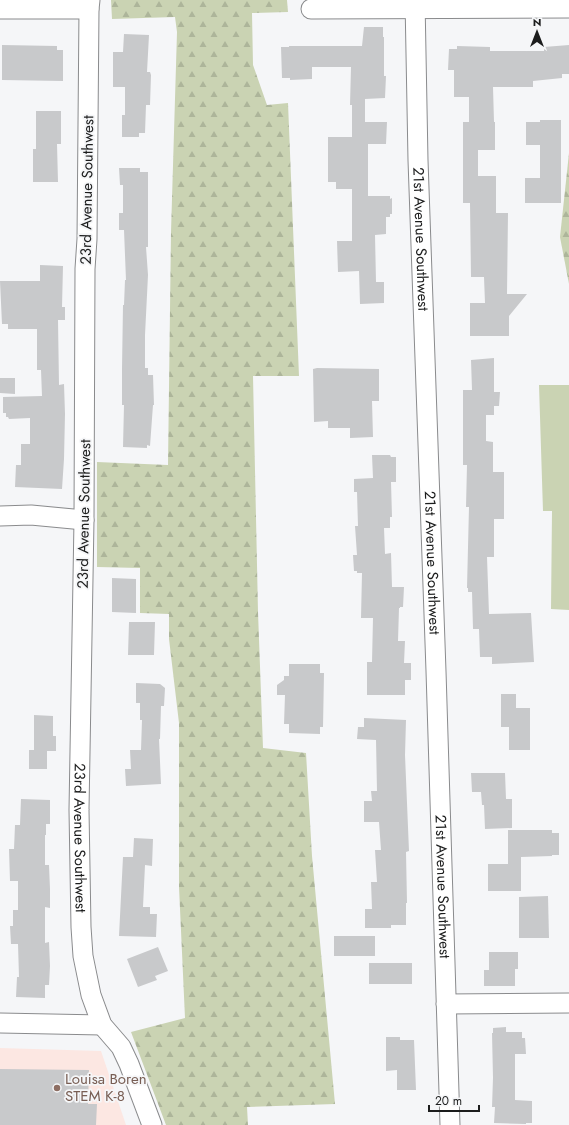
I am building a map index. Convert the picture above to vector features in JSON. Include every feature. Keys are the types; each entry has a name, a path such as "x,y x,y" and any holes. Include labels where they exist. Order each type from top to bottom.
{"street":[{"path":"311,9 415,4 569,8"},
{"name":"21st Avenue Southwest","path":"415,4 423,320 450,1125"},
{"path":"0,9 89,5"},
{"name":"23rd Avenue Southwest","path":"89,5 88,239 85,269 84,520 80,810 81,927 86,976 91,995 102,1024 124,1053 152,1125"},
{"path":"0,516 31,515 84,520"},
{"path":"446,1004 569,1003"},
{"path":"0,1023 102,1024"}],"shaded area":[{"name":"Louisa Boren STEM K-8","path":"0,1048 101,1051 126,1125 0,1125"}],"green space":[{"path":"111,0 287,0 288,12 252,13 253,65 267,105 288,103 299,376 253,376 258,612 263,748 306,753 312,856 335,1104 247,1107 248,1125 166,1125 131,1032 185,1018 179,887 179,723 169,639 169,614 140,613 140,568 97,567 97,462 168,465 171,232 177,32 175,17 112,19"},
{"path":"569,153 569,284 560,237"},
{"path":"539,385 569,385 569,610 551,609 552,511 543,511"}],"building":[{"path":"364,27 383,27 384,76 386,76 385,98 365,99 365,122 387,122 386,144 368,144 368,196 390,196 390,199 392,198 392,214 390,214 390,217 386,217 386,234 375,235 376,282 384,282 384,303 360,304 359,271 338,272 337,241 352,241 352,189 336,189 336,182 328,182 328,137 352,137 352,105 350,105 351,67 312,67 312,79 290,80 290,78 282,78 281,47 362,46"},
{"path":"124,34 149,35 147,72 150,72 151,75 150,105 146,105 145,133 139,133 139,137 122,137 122,115 125,115 125,87 113,87 113,52 123,52"},
{"path":"2,45 57,46 57,50 63,50 63,81 2,80"},
{"path":"569,45 569,74 562,74 562,78 533,81 533,87 493,87 495,150 478,150 478,176 496,176 496,213 508,213 507,294 527,294 509,316 509,336 470,336 470,303 485,303 484,277 471,277 470,203 463,203 463,122 469,122 469,97 454,97 454,70 448,70 449,49 457,49 457,46 490,47 490,51 544,51 544,47"},
{"path":"36,111 61,111 61,144 57,144 58,182 33,182 33,149 36,149"},
{"path":"540,120 561,120 561,203 525,203 525,178 540,178 540,145 526,145 526,122 540,122"},
{"path":"119,168 140,168 140,172 148,172 148,247 146,247 148,275 145,368 148,368 148,375 153,375 154,405 150,446 147,445 147,448 123,447 123,305 126,280 124,230 119,230 119,213 123,213 123,185 120,185"},
{"path":"40,265 63,266 62,307 65,307 65,320 58,320 59,385 64,384 65,414 62,489 15,487 16,465 21,465 21,444 30,444 30,418 9,419 6,417 6,413 3,413 3,397 42,396 41,370 37,370 37,329 8,329 8,324 2,324 0,281 40,281"},
{"path":"494,358 494,392 500,392 499,406 494,406 494,415 486,415 486,441 493,442 493,472 504,472 504,519 494,519 494,557 487,557 489,614 531,613 534,662 492,664 492,657 480,657 479,629 473,629 472,592 468,592 467,588 469,507 466,507 467,465 463,465 463,390 472,390 471,360"},
{"path":"313,369 379,369 379,401 372,401 373,437 350,438 350,428 328,428 328,421 314,422"},
{"path":"0,378 15,378 15,394 0,393"},
{"path":"372,455 390,455 391,457 396,457 396,482 391,482 392,517 390,517 390,528 384,528 385,554 391,553 392,587 404,587 403,607 399,608 398,641 405,641 404,663 411,663 411,680 405,680 405,695 367,695 367,662 372,662 373,618 361,618 362,573 357,573 357,571 354,571 353,555 357,555 355,526 358,526 357,492 354,492 354,479 373,478"},
{"path":"112,578 136,579 136,613 112,612"},
{"path":"129,622 155,622 154,655 128,655"},
{"path":"289,664 320,664 320,673 324,673 323,727 320,727 320,734 289,733 289,724 284,724 285,695 277,695 277,685 284,680 284,676 289,676"},
{"path":"136,683 160,684 165,688 164,706 161,706 159,739 161,784 126,786 125,769 131,769 130,750 141,750 142,720 140,720 140,703 136,703"},
{"path":"501,694 516,694 516,708 530,708 530,750 509,750 509,727 501,727"},
{"path":"34,715 53,716 53,736 56,736 56,751 47,751 47,769 29,769 29,750 34,750"},
{"path":"364,718 406,720 405,755 409,851 406,852 406,925 391,925 391,928 365,928 365,909 372,909 371,882 377,882 375,850 381,850 379,822 364,822 364,801 372,801 371,791 377,791 376,740 357,739 358,727 364,727"},
{"path":"471,773 505,773 506,799 512,799 512,828 485,829 484,805 482,805 481,792 472,792"},
{"path":"21,799 50,800 50,824 46,824 45,835 45,865 49,865 50,908 45,907 45,943 49,942 50,966 49,985 45,985 45,998 16,997 17,977 19,977 18,944 11,944 10,926 13,926 13,910 18,910 18,881 10,881 9,849 14,849 15,825 20,825"},
{"path":"508,830 552,830 552,833 559,833 559,855 521,857 521,891 488,891 488,864 508,864"},
{"path":"134,838 153,839 152,866 145,865 143,907 150,907 150,914 157,914 156,937 119,936 123,857 133,857"},
{"path":"548,896 549,938 519,938 519,897"},
{"path":"334,936 375,936 375,956 334,956"},
{"path":"158,947 168,971 155,976 157,980 138,987 127,959"},
{"path":"489,952 518,952 518,969 515,969 515,986 484,986 484,970 489,970"},
{"path":"369,963 412,963 412,984 369,984"},
{"path":"506,1027 506,1032 522,1032 522,1038 525,1038 526,1054 515,1054 515,1100 532,1101 532,1123 494,1123 495,1107 492,1107 492,1033 493,1028"},
{"path":"386,1037 400,1037 400,1040 414,1040 416,1090 397,1090 397,1070 386,1071"},
{"path":"0,1069 89,1070 88,1104 97,1104 96,1125 0,1125"}],"place":[{"name":"Louisa Boren STEM K-8","path":"57,1088"}]}
